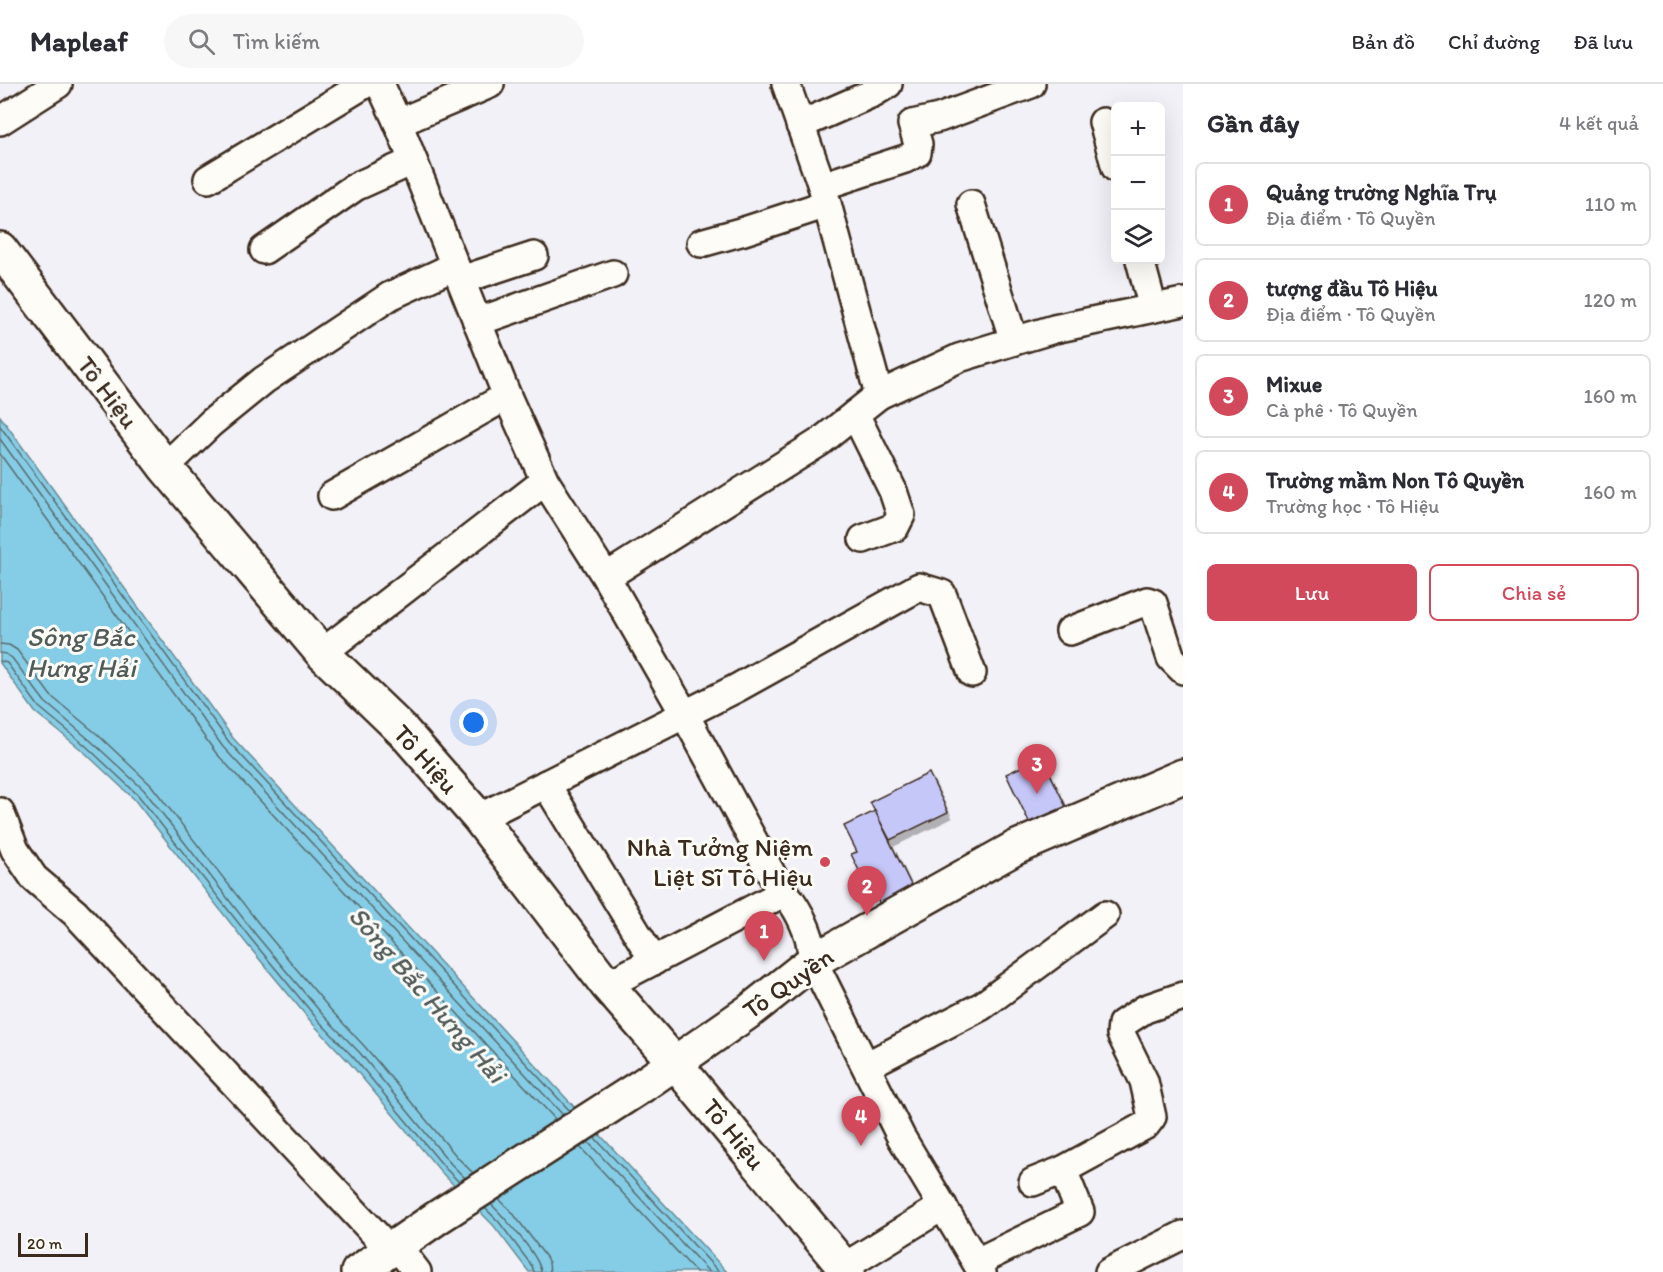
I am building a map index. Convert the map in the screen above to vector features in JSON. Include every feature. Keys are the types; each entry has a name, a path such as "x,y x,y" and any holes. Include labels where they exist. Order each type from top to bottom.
{"main road":[{"name":"Tô Hiệu","path":"0,249 165,467 322,653 402,731 479,818 607,985 674,1062 846,1270"},
{"name":"Tô Quyền","path":"358,1272 438,1217 643,1085 751,1010 813,962 1015,848 1183,776"}],"street":[{"path":"0,121 58,84"},
{"path":"208,179 365,84"},
{"path":"380,84 439,214 477,322 545,481 606,577 685,715 778,886 785,892 797,911 808,937 813,962 901,1137 979,1267 1080,1212 1063,1170"},
{"path":"398,123 490,84"},
{"path":"786,84 824,195 879,395"},
{"path":"800,125 873,93 888,84"},
{"path":"700,243 744,231 917,153 918,144 912,124 939,118 1031,84"},
{"path":"1103,122 1113,156"},
{"path":"264,250 355,187 413,161"},
{"path":"971,204 1014,341"},
{"path":"165,467 211,423 264,380 390,296 458,273 534,256"},
{"path":"1141,264 1152,308"},
{"path":"477,322 613,274"},
{"path":"606,577 819,441 879,395 959,358 1014,341 1054,329 1183,302"},
{"path":"332,496 507,396"},
{"path":"855,414 893,491 901,515 895,527 863,539"},
{"path":"322,653 545,481"},
{"path":"479,818 685,715 919,587 942,594 972,672"},
{"path":"1070,631 1147,601 1153,603 1171,658 1183,670"},
{"path":"546,784 654,961"},
{"path":"0,812 15,850 33,878 75,913 417,1272"},
{"path":"607,985 785,892"},
{"path":"866,1066 982,1006 1105,915"},
{"path":"1033,1182 1063,1170 1146,1125 1152,1117 1144,1081 1121,1034 1122,1024 1145,1009 1183,996"},
{"path":"846,1270 943,1206"},
{"path":"1109,1272 1183,1235"}],"water":[{"name":"Sông Bắc Hưng Hải","path":"0,416 233,738 727,1272 529,1272 494,1226 442,1173 349,1062 313,1024 246,943 134,799 83,751 35,712 0,663"}],"building":[{"path":"1042,757 1069,813 1033,830 1006,774"},
{"path":"929,773 948,812 890,840 870,802"},
{"path":"875,811 915,893 882,909 871,885 867,887 851,854 857,852 844,826"}],"place":[{"name":"Mixue","path":"1037,794"},
{"name":"Nhà Tưởng Niệm Liệt Sĩ Tô Hiệu","path":"825,862"},
{"name":"tượng đầu Tô Hiệu","path":"867,916"},
{"name":"Quảng trường Nghĩa Trụ","path":"764,961"},
{"name":"Trường mầm Non Tô Quyền","path":"861,1146"}]}
